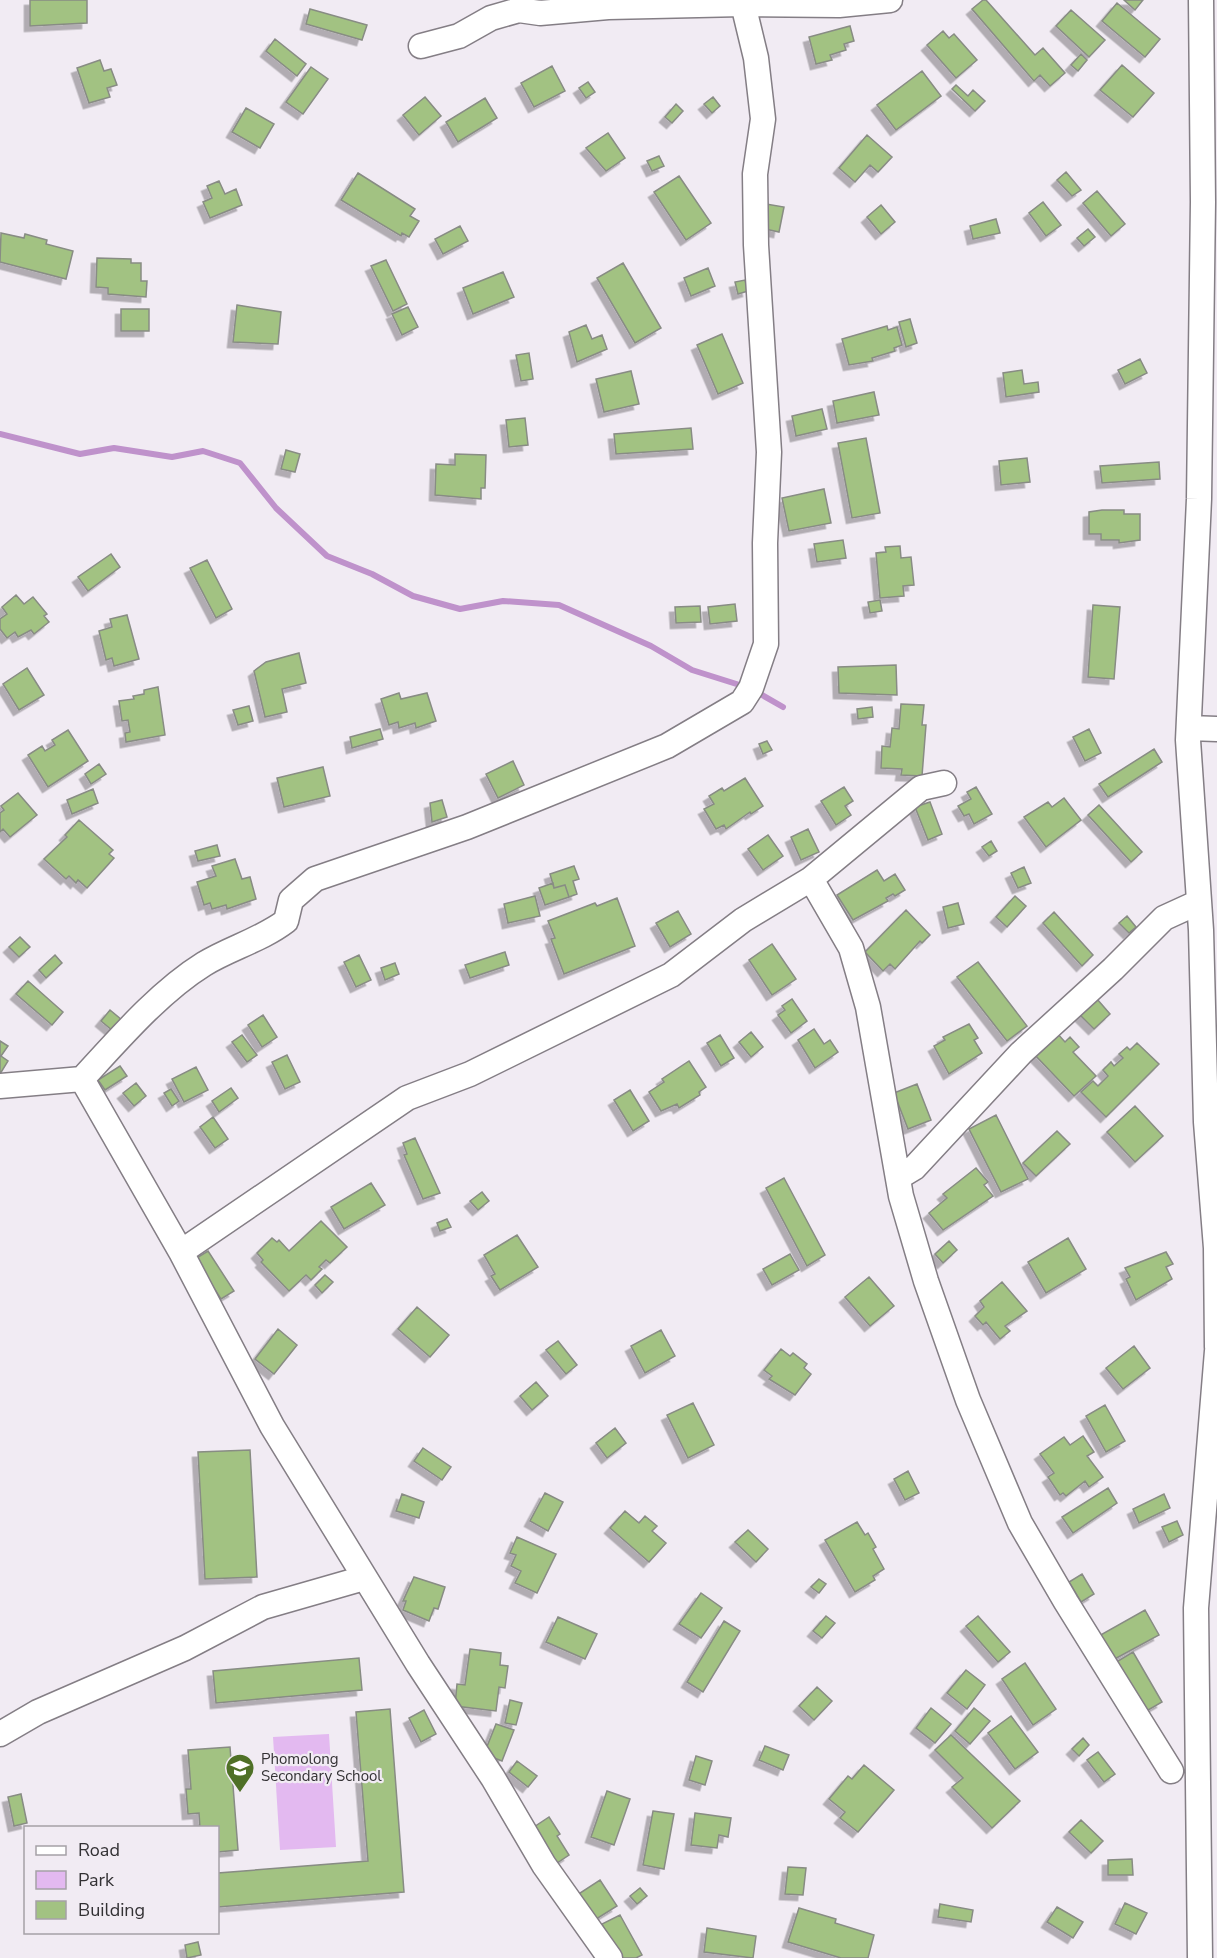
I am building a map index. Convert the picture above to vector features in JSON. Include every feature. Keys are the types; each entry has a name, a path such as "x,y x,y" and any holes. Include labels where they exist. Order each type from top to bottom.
{"street":[{"path":"421,46 459,36 491,18 519,10 540,13 608,7 743,4 838,5 890,0"},
{"path":"1200,1958 1207,1659 1196,1608 1217,1349 1216,1248 1206,1122 1199,902 1189,728 1209,287 1201,0"},
{"path":"0,1086 82,1078 141,1016 204,964 273,931 286,921 291,900 315,879 467,827 667,746 742,702 751,688 766,644 765,543 769,452 756,245 755,174 763,119 756,58 743,4"},
{"path":"1189,728 1217,729"},
{"path":"181,1252 407,1098 470,1074 671,975 743,921 811,879 921,788 944,783"},
{"path":"811,879 851,948 868,1007 900,1177 901,1196 960,1379 1020,1523 1171,1771"},
{"path":"900,1177 914,1168 1021,1053 1113,969 1164,918 1199,902"},
{"path":"82,1078 181,1252 272,1426 364,1578 493,1778 544,1865 610,1958"},
{"path":"0,1734 38,1712 185,1648 263,1607 364,1578"}],"green space":[{"path":"329,1734 336,1847 280,1850 273,1737"}],"building":[{"path":"30,0 87,0 87,23 30,26"},
{"path":"986,0 1035,55 1043,48 1065,73 1050,86 1040,75 1034,81 972,9"},
{"path":"1124,0 1143,0 1135,10"},
{"path":"1117,3 1160,39 1145,57 1102,21"},
{"path":"310,9 367,25 362,40 306,24"},
{"path":"1071,10 1105,40 1089,57 1056,26"},
{"path":"850,26 854,41 844,44 846,50 830,55 832,60 816,64 809,37"},
{"path":"943,31 949,38 954,34 977,60 956,78 927,45"},
{"path":"275,39 306,64 297,76 266,51"},
{"path":"1081,54 1087,60 1078,71 1071,65"},
{"path":"100,60 104,71 111,69 117,85 107,88 110,97 89,103 77,68"},
{"path":"1122,65 1154,93 1133,117 1100,90"},
{"path":"552,66 565,91 534,107 521,83"},
{"path":"311,67 328,79 303,114 286,102"},
{"path":"922,71 941,96 896,130 877,105"},
{"path":"588,82 595,92 586,98 579,88"},
{"path":"956,85 968,96 973,90 985,101 975,111 952,89"},
{"path":"425,97 441,116 419,135 403,115"},
{"path":"713,97 720,106 712,113 704,104"},
{"path":"485,98 497,118 458,142 446,122"},
{"path":"676,104 683,111 672,123 665,117"},
{"path":"246,108 274,124 260,148 232,132"},
{"path":"608,133 625,158 606,171 586,148"},
{"path":"867,135 892,157 878,172 870,165 855,182 839,168"},
{"path":"659,156 664,166 652,171 647,161"},
{"path":"1066,172 1081,190 1072,196 1057,180"},
{"path":"358,173 415,209 410,216 419,221 409,237 402,233 401,236 341,200"},
{"path":"679,176 711,223 686,240 654,192"},
{"path":"219,181 225,194 236,189 242,205 210,218 203,202 212,198 207,186"},
{"path":"1097,191 1125,224 1111,236 1083,203"},
{"path":"1043,202 1061,225 1046,236 1029,213"},
{"path":"766,204 784,207 779,232 761,228"},
{"path":"881,205 895,222 881,234 867,217"},
{"path":"996,219 1000,233 973,239 970,226"},
{"path":"460,226 468,241 443,254 435,239"},
{"path":"1088,229 1095,237 1084,246 1077,238"},
{"path":"1,233 24,238 25,234 47,240 46,244 73,251 66,279 0,262"},
{"path":"97,258 131,259 131,263 141,263 141,281 147,281 146,297 108,294 108,288 96,287"},
{"path":"386,260 407,304 393,311 371,266"},
{"path":"623,263 661,328 635,343 597,278"},
{"path":"708,268 715,286 691,296 684,278"},
{"path":"503,272 514,297 473,314 463,288"},
{"path":"745,280 748,291 738,294 735,282"},
{"path":"237,305 281,312 278,344 233,342"},
{"path":"408,307 418,327 402,335 392,314"},
{"path":"121,309 149,309 149,331 121,331"},
{"path":"910,319 917,343 906,347 899,322"},
{"path":"586,325 592,339 602,335 607,349 577,362 569,332"},
{"path":"887,326 888,330 897,327 902,345 894,348 895,351 872,358 873,361 849,365 842,339"},
{"path":"722,334 743,383 718,394 697,345"},
{"path":"529,353 533,379 521,381 516,355"},
{"path":"1140,359 1147,373 1125,384 1118,370"},
{"path":"1022,370 1024,384 1038,382 1039,392 1006,397 1003,373"},
{"path":"631,371 639,404 604,412 596,379"},
{"path":"874,392 879,415 837,423 833,401"},
{"path":"822,409 827,429 796,436 792,416"},
{"path":"525,418 528,445 509,447 506,420"},
{"path":"691,428 693,449 616,454 614,434"},
{"path":"866,438 880,513 852,518 838,443"},
{"path":"286,450 300,454 295,472 281,469"},
{"path":"455,454 486,455 485,488 481,488 481,499 435,495 436,464 455,465"},
{"path":"1027,458 1030,482 1001,485 999,461"},
{"path":"1159,462 1160,479 1102,483 1100,466"},
{"path":"824,489 831,523 789,531 782,498"},
{"path":"1124,510 1124,514 1140,514 1140,540 1119,543 1119,540 1101,540 1101,534 1089,534 1089,512"},
{"path":"843,540 846,558 817,562 814,544"},
{"path":"900,546 901,558 911,557 914,585 903,586 904,596 880,598 876,553 886,552 885,547"},
{"path":"111,554 120,567 88,591 78,577"},
{"path":"207,560 232,609 216,618 190,568"},
{"path":"16,595 24,604 33,597 47,614 44,616 49,622 34,634 31,630 18,637 15,632 7,638 0,629 0,619 7,614 2,607"},
{"path":"880,600 882,611 870,613 868,602"},
{"path":"735,604 737,621 710,624 708,607"},
{"path":"1093,605 1120,607 1114,679 1088,677"},
{"path":"700,606 701,622 676,623 675,607"},
{"path":"127,615 139,659 114,666 112,658 106,660 99,631 112,627 110,619"},
{"path":"299,653 306,683 282,689 287,712 265,717 254,671 266,662"},
{"path":"896,665 897,695 839,693 838,667"},
{"path":"27,668 44,695 19,710 3,684"},
{"path":"158,687 165,735 126,742 125,733 130,732 128,720 122,721 119,701 134,699 133,696 144,694 144,690"},
{"path":"399,693 401,699 427,693 436,721 416,728 415,723 399,728 398,722 389,725 381,699"},
{"path":"901,704 924,705 922,725 926,725 922,776 901,775 902,769 881,768 882,746 890,747 892,728 899,729"},
{"path":"249,706 253,721 238,725 233,710"},
{"path":"872,707 873,717 858,719 857,709"},
{"path":"380,729 383,739 352,748 350,737"},
{"path":"1089,729 1101,753 1085,761 1073,737"},
{"path":"68,730 88,761 48,787 28,755 42,746 45,751 55,745 52,740"},
{"path":"767,741 772,750 763,754 759,744"},
{"path":"1154,749 1162,762 1108,797 1099,784"},
{"path":"513,761 524,785 498,798 486,774"},
{"path":"99,764 106,774 91,784 85,774"},
{"path":"323,767 330,796 284,807 277,778"},
{"path":"745,778 763,806 726,829 724,825 716,829 704,809 714,804 709,796 722,788 724,791"},
{"path":"844,787 853,801 845,806 851,815 836,825 821,801"},
{"path":"976,787 992,814 974,824 969,814 964,816 958,806 971,799 967,792"},
{"path":"93,789 98,803 72,814 67,800"},
{"path":"18,793 37,815 10,837 3,829 0,832 0,813 4,810 1,806"},
{"path":"1064,798 1081,820 1046,847 1024,817 1048,802 1052,807"},
{"path":"442,800 447,817 432,822 430,803"},
{"path":"930,802 942,834 928,840 915,807"},
{"path":"1099,805 1142,852 1131,862 1088,815"},
{"path":"79,820 113,850 109,854 114,858 87,888 78,880 76,883 69,876 66,879 44,859 67,837 65,835"},
{"path":"808,829 819,852 801,860 791,837"},
{"path":"768,835 783,856 763,870 748,849"},
{"path":"991,841 997,851 989,856 982,847"},
{"path":"217,845 220,856 198,861 195,851"},
{"path":"235,859 242,879 250,877 256,899 227,909 226,905 212,909 210,903 204,905 197,882 216,876 212,866"},
{"path":"574,866 579,879 573,881 577,894 569,897 565,885 554,888 550,874"},
{"path":"1024,867 1031,883 1018,888 1011,873"},
{"path":"877,870 884,881 895,874 905,890 886,898 888,901 853,920 837,895"},
{"path":"553,883 554,888 565,885 569,897 545,905 539,888"},
{"path":"535,896 540,916 508,923 504,904"},
{"path":"1015,896 1026,906 1007,927 996,917"},
{"path":"617,898 635,946 564,974 551,939 555,938 548,921 595,903 597,906"},
{"path":"958,903 964,924 948,928 943,907"},
{"path":"906,910 930,935 922,943 920,941 895,969 890,964 883,971 865,952"},
{"path":"678,911 691,934 670,947 656,923"},
{"path":"1054,912 1093,955 1082,966 1043,923"},
{"path":"1127,916 1136,927 1129,933 1119,923"},
{"path":"20,937 30,947 19,957 9,947"},
{"path":"772,944 796,979 772,995 749,960"},
{"path":"505,952 509,965 470,978 465,965"},
{"path":"55,955 62,963 46,978 39,970"},
{"path":"359,955 371,980 356,987 344,962"},
{"path":"978,962 1027,1026 1007,1041 957,977"},
{"path":"395,963 399,974 385,980 381,968"},
{"path":"28,981 63,1012 52,1025 16,994"},
{"path":"792,999 807,1021 791,1033 778,1015 785,1010 782,1006"},
{"path":"1097,999 1110,1014 1094,1029 1080,1015"},
{"path":"110,1010 122,1020 113,1031 101,1021"},
{"path":"263,1015 277,1037 262,1047 248,1025"},
{"path":"969,1024 978,1038 974,1040 982,1053 949,1074 934,1046 945,1040 943,1037"},
{"path":"814,1029 824,1044 830,1040 838,1052 815,1068 798,1040"},
{"path":"751,1032 763,1047 751,1057 739,1042"},
{"path":"1056,1032 1065,1042 1070,1037 1079,1047 1073,1052 1096,1076 1074,1096 1033,1053"},
{"path":"242,1035 257,1055 247,1062 232,1042"},
{"path":"720,1035 734,1058 721,1066 707,1043"},
{"path":"0,1041 8,1046 1,1056 8,1061 0,1074"},
{"path":"1137,1043 1159,1064 1106,1117 1081,1092 1093,1081 1098,1086 1108,1076 1103,1070 1111,1062 1114,1066 1123,1058 1119,1054 1127,1047 1130,1050"},
{"path":"287,1055 300,1082 285,1089 272,1062"},
{"path":"689,1061 706,1087 699,1092 700,1095 679,1108 677,1104 661,1111 649,1092 664,1082 662,1079"},
{"path":"120,1066 127,1076 105,1090 98,1080"},
{"path":"196,1067 208,1090 184,1102 172,1079"},
{"path":"136,1083 146,1096 134,1106 123,1093"},
{"path":"917,1084 931,1120 908,1129 894,1093"},
{"path":"231,1088 238,1098 219,1112 212,1101"},
{"path":"171,1089 179,1101 172,1106 164,1093"},
{"path":"630,1090 649,1121 633,1131 614,1100"},
{"path":"1135,1106 1163,1136 1135,1162 1107,1132"},
{"path":"996,1115 1028,1179 1001,1192 969,1129"},
{"path":"213,1117 228,1139 215,1148 200,1127"},
{"path":"1057,1131 1070,1144 1036,1176 1023,1163"},
{"path":"415,1138 440,1193 423,1199 404,1155 407,1154 403,1143"},
{"path":"976,1168 988,1182 984,1185 993,1196 943,1230 929,1213 947,1198 943,1194"},
{"path":"784,1178 825,1255 807,1266 766,1188"},
{"path":"371,1183 385,1205 344,1229 331,1207"},
{"path":"482,1192 489,1201 478,1210 470,1201"},
{"path":"447,1219 451,1227 440,1231 437,1223"},
{"path":"321,1221 347,1247 330,1263 326,1260 319,1267 322,1269 311,1280 306,1275 289,1291 261,1262 263,1260 257,1253 272,1238 277,1242 279,1240 289,1251"},
{"path":"517,1235 538,1267 500,1290 491,1276 495,1274 484,1255"},
{"path":"1068,1238 1086,1269 1046,1293 1028,1262"},
{"path":"949,1241 957,1250 943,1263 935,1254"},
{"path":"208,1251 234,1291 221,1299 195,1259"},
{"path":"1166,1252 1173,1264 1166,1267 1172,1279 1136,1300 1126,1279 1130,1277 1125,1268"},
{"path":"790,1254 799,1270 772,1285 763,1269"},
{"path":"325,1275 333,1282 322,1293 315,1285"},
{"path":"869,1277 894,1306 870,1326 845,1297"},
{"path":"1002,1282 1027,1311 1005,1326 1010,1331 1000,1339 986,1322 983,1325 975,1316 984,1307 980,1301"},
{"path":"417,1307 449,1335 430,1357 398,1329"},
{"path":"278,1329 297,1345 274,1374 255,1359"},
{"path":"661,1330 675,1356 645,1373 631,1346"},
{"path":"558,1341 577,1365 566,1374 546,1350"},
{"path":"1134,1346 1150,1368 1123,1389 1106,1368"},
{"path":"781,1349 790,1356 793,1353 807,1364 804,1368 811,1374 795,1395 769,1379 772,1376 764,1370"},
{"path":"536,1382 548,1396 532,1410 520,1396"},
{"path":"693,1403 714,1445 688,1458 667,1415"},
{"path":"1105,1405 1125,1441 1106,1452 1086,1416"},
{"path":"615,1428 626,1443 607,1458 596,1443"},
{"path":"1083,1436 1094,1452 1087,1456 1103,1477 1089,1487 1085,1481 1066,1496 1063,1493 1060,1495 1048,1477 1054,1473 1040,1454 1064,1437 1070,1445"},
{"path":"423,1448 451,1467 442,1480 414,1461"},
{"path":"250,1450 257,1577 205,1579 198,1452"},
{"path":"908,1471 919,1493 905,1500 894,1479"},
{"path":"1108,1488 1117,1503 1073,1533 1062,1517"},
{"path":"545,1493 563,1502 548,1531 530,1521"},
{"path":"402,1494 424,1502 419,1518 396,1511"},
{"path":"1164,1494 1170,1508 1139,1523 1133,1509"},
{"path":"625,1511 639,1523 645,1516 657,1526 652,1531 666,1543 649,1562 610,1528"},
{"path":"1177,1521 1183,1535 1169,1542 1162,1527"},
{"path":"857,1522 865,1535 868,1533 876,1547 873,1549 884,1569 873,1576 875,1580 855,1592 825,1540"},
{"path":"748,1530 768,1549 756,1562 735,1542"},
{"path":"517,1537 556,1554 537,1593 515,1583 521,1571 511,1566 516,1555 510,1553"},
{"path":"1082,1574 1094,1594 1081,1602 1069,1582"},
{"path":"414,1577 445,1587 438,1609 434,1608 429,1621 403,1610 406,1601 403,1601"},
{"path":"819,1579 826,1584 819,1593 811,1587"},
{"path":"701,1593 722,1608 701,1638 679,1624"},
{"path":"1145,1610 1159,1635 1111,1661 1097,1637"},
{"path":"826,1616 835,1623 822,1638 813,1631"},
{"path":"978,1616 1010,1652 998,1662 966,1626"},
{"path":"558,1617 597,1634 585,1659 546,1642"},
{"path":"724,1621 740,1631 703,1692 687,1682"},
{"path":"470,1649 501,1653 500,1665 508,1666 505,1688 499,1687 496,1711 455,1706 457,1684 465,1685"},
{"path":"1133,1652 1162,1702 1143,1713 1113,1664"},
{"path":"359,1658 362,1690 216,1703 213,1671"},
{"path":"1025,1663 1056,1709 1033,1725 1002,1679"},
{"path":"966,1670 985,1685 967,1709 947,1693"},
{"path":"817,1687 832,1701 814,1720 799,1706"},
{"path":"510,1700 522,1703 516,1725 505,1723"},
{"path":"931,1708 951,1724 935,1743 916,1728"},
{"path":"974,1708 990,1721 970,1744 955,1731"},
{"path":"390,1709 404,1892 219,1907 219,1873 368,1861 356,1712"},
{"path":"424,1710 436,1734 421,1742 409,1718"},
{"path":"1011,1716 1038,1752 1015,1769 988,1733"},
{"path":"496,1724 514,1730 502,1761 484,1754"},
{"path":"951,1735 1020,1801 992,1828 952,1787 963,1778 935,1750"},
{"path":"1083,1738 1089,1745 1079,1756 1072,1749"},
{"path":"765,1746 789,1755 783,1770 759,1760"},
{"path":"230,1747 238,1850 219,1852 219,1826 200,1826 199,1813 188,1814 186,1789 191,1789 188,1750"},
{"path":"1098,1752 1115,1774 1104,1782 1087,1760"},
{"path":"696,1756 712,1761 705,1785 689,1780"},
{"path":"517,1761 537,1776 528,1787 509,1772"},
{"path":"864,1765 894,1790 858,1832 840,1818 845,1812 829,1799 848,1776 852,1779"},
{"path":"607,1791 630,1799 614,1845 591,1837"},
{"path":"21,1794 27,1823 14,1826 8,1797"},
{"path":"653,1811 674,1814 664,1869 643,1865"},
{"path":"695,1813 731,1818 728,1837 719,1835 717,1848 691,1845"},
{"path":"549,1817 560,1834 557,1836 569,1855 554,1865 531,1829"},
{"path":"1081,1820 1103,1841 1091,1853 1069,1832"},
{"path":"1132,1859 1133,1875 1108,1875 1108,1860"},
{"path":"788,1867 806,1868 803,1895 785,1894"},
{"path":"600,1880 617,1906 593,1921 577,1895"},
{"path":"640,1888 647,1896 637,1904 630,1896"},
{"path":"1125,1903 1147,1913 1136,1934 1115,1924"},
{"path":"940,1904 973,1910 971,1922 938,1917"},
{"path":"1057,1907 1083,1922 1073,1938 1047,1922"},
{"path":"799,1908 836,1919 835,1923 874,1935 868,1958 841,1958 788,1942"},
{"path":"620,1915 642,1955 636,1958 620,1958 602,1924"},
{"path":"707,1928 756,1936 753,1958 704,1952"},
{"path":"198,1942 201,1955 187,1958 185,1945"}],"waterway":[{"path":"0,434 80,454 114,448 172,457 203,451 240,463 276,508 327,556 372,574 413,596 460,609 503,601 559,605 651,646 692,670 746,687"},
{"path":"755,691 783,707"}],"place":[{"name":"Phomolong Secondary School","path":"240,1794"}]}
